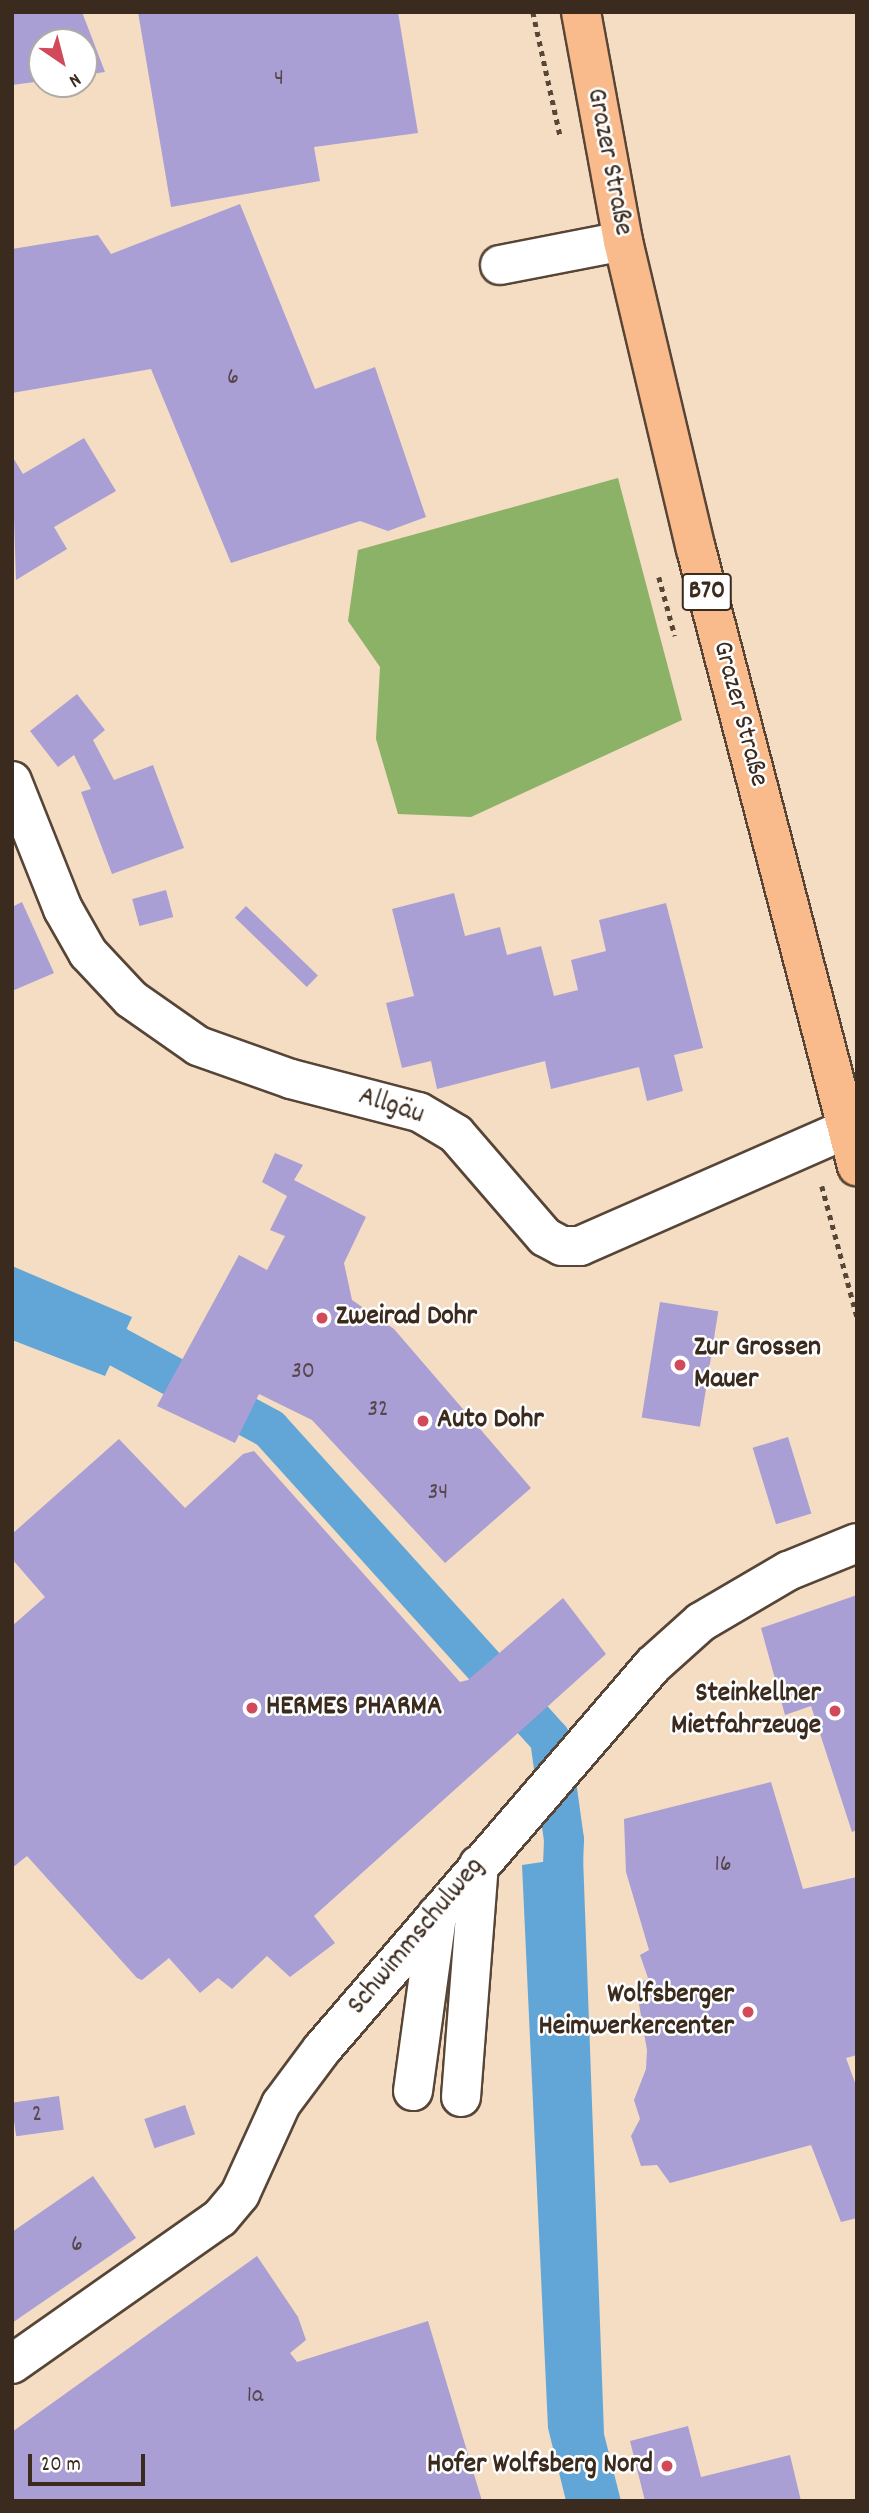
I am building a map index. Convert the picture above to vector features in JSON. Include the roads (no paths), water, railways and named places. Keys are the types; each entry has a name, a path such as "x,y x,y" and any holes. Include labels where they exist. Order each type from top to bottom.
{"main road":[{"name":"Grazer Straße","path":"581,12 623,241 696,549 857,1166"}],"street":[{"path":"499,265 623,241"},
{"name":"Allgäu","path":"12,781 63,909 97,962 131,999 198,1046 291,1079 419,1112 456,1134 545,1237 562,1246 580,1246 847,1129"},
{"name":"Schwimmschulweg","path":"12,2364 220,2218 240,2194 281,2104 520,1816 653,1665 701,1622 788,1571 857,1543"},
{"path":"461,2097 480,1865"},
{"path":"413,2091 437,1915"}],"water":[{"path":"12,1266 132,1317 105,1376 12,1340"},
{"path":"583,1856 604,2434 621,2501 566,2501 548,2428 522,1865"}],"waterway":[{"path":"12,1305 116,1346 270,1429 550,1739 564,1840 561,1914"}],"place":[{"name":"Zweirad Dohr","path":"322,1318"},
{"name":"Zur Grossen Mauer","path":"680,1365"},
{"name":"Auto Dohr","path":"423,1421"},
{"name":"HERMES PHARMA","path":"252,1708"},
{"name":"Steinkellner Mietfahrzeuge","path":"835,1711"},
{"name":"Wolfsberger Heimwerkercenter","path":"748,2012"},
{"name":"Hofer Wolfsberg Nord","path":"667,2466"}]}
